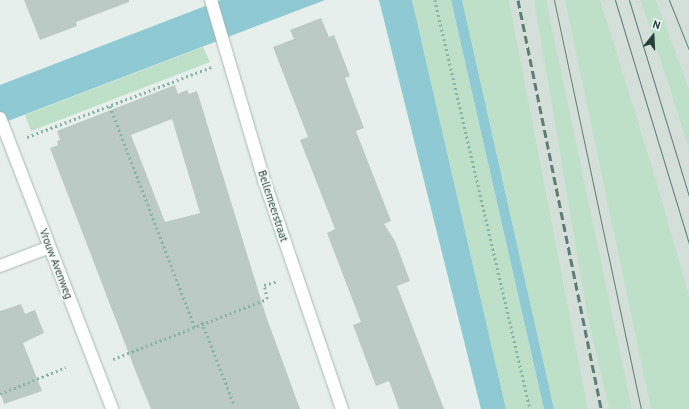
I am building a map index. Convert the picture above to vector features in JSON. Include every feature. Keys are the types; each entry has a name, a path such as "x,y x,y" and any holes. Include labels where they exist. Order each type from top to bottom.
{"street":[{"name":"Bellemeerstraat","path":"211,0 265,183 342,409"},
{"name":"Vrouw Avenweg","path":"0,118 112,409"},
{"path":"0,266 50,247"}],"path":[{"path":"435,0 530,409"},
{"path":"10,144 229,60"},
{"path":"110,106 195,327"},
{"path":"96,365 195,327 202,322 267,300 264,284 296,276"},
{"path":"202,322 234,404"},
{"path":"0,394 66,367"}],"shaded area":[{"path":"509,0 689,0 689,409 588,409"}],"green space":[{"path":"412,0 451,0 544,409 506,409"},
{"path":"462,0 509,0 588,409 554,409"},
{"path":"534,0 546,0 632,409 609,409 588,318"},
{"path":"565,0 600,0 652,167 689,296 689,409 651,409"},
{"path":"641,0 656,0 689,89 689,148"},
{"path":"203,47 210,62 31,131 25,115"}],"water":[{"path":"221,0 325,0 0,124 0,85"},
{"path":"379,0 412,0 506,409 481,409"},
{"path":"451,0 462,0 554,409 544,409"}],"building":[{"path":"24,0 129,0 129,2 76,22 77,26 40,40"},
{"path":"321,18 329,37 334,35 350,76 345,78 364,128 356,131 391,221 384,224 395,241 410,281 397,286 444,409 399,409 389,381 376,386 353,325 361,322 327,233 335,229 300,140 308,137 273,47 294,39 290,30"},
{"path":"175,85 178,94 187,90 189,94 197,91 266,316 300,409 151,409 50,148 58,145 57,141 60,140 57,131","holes":["172,119 200,213 165,222 131,135"]},
{"path":"21,304 25,314 35,310 44,333 23,343 42,391 4,404 0,392 0,311"}],"tram line":[{"path":"554,0 641,409"},
{"path":"615,0 689,244"},
{"path":"629,0 689,196"},
{"path":"669,0 689,50"}],"railway":[{"path":"518,0 601,409"}]}
